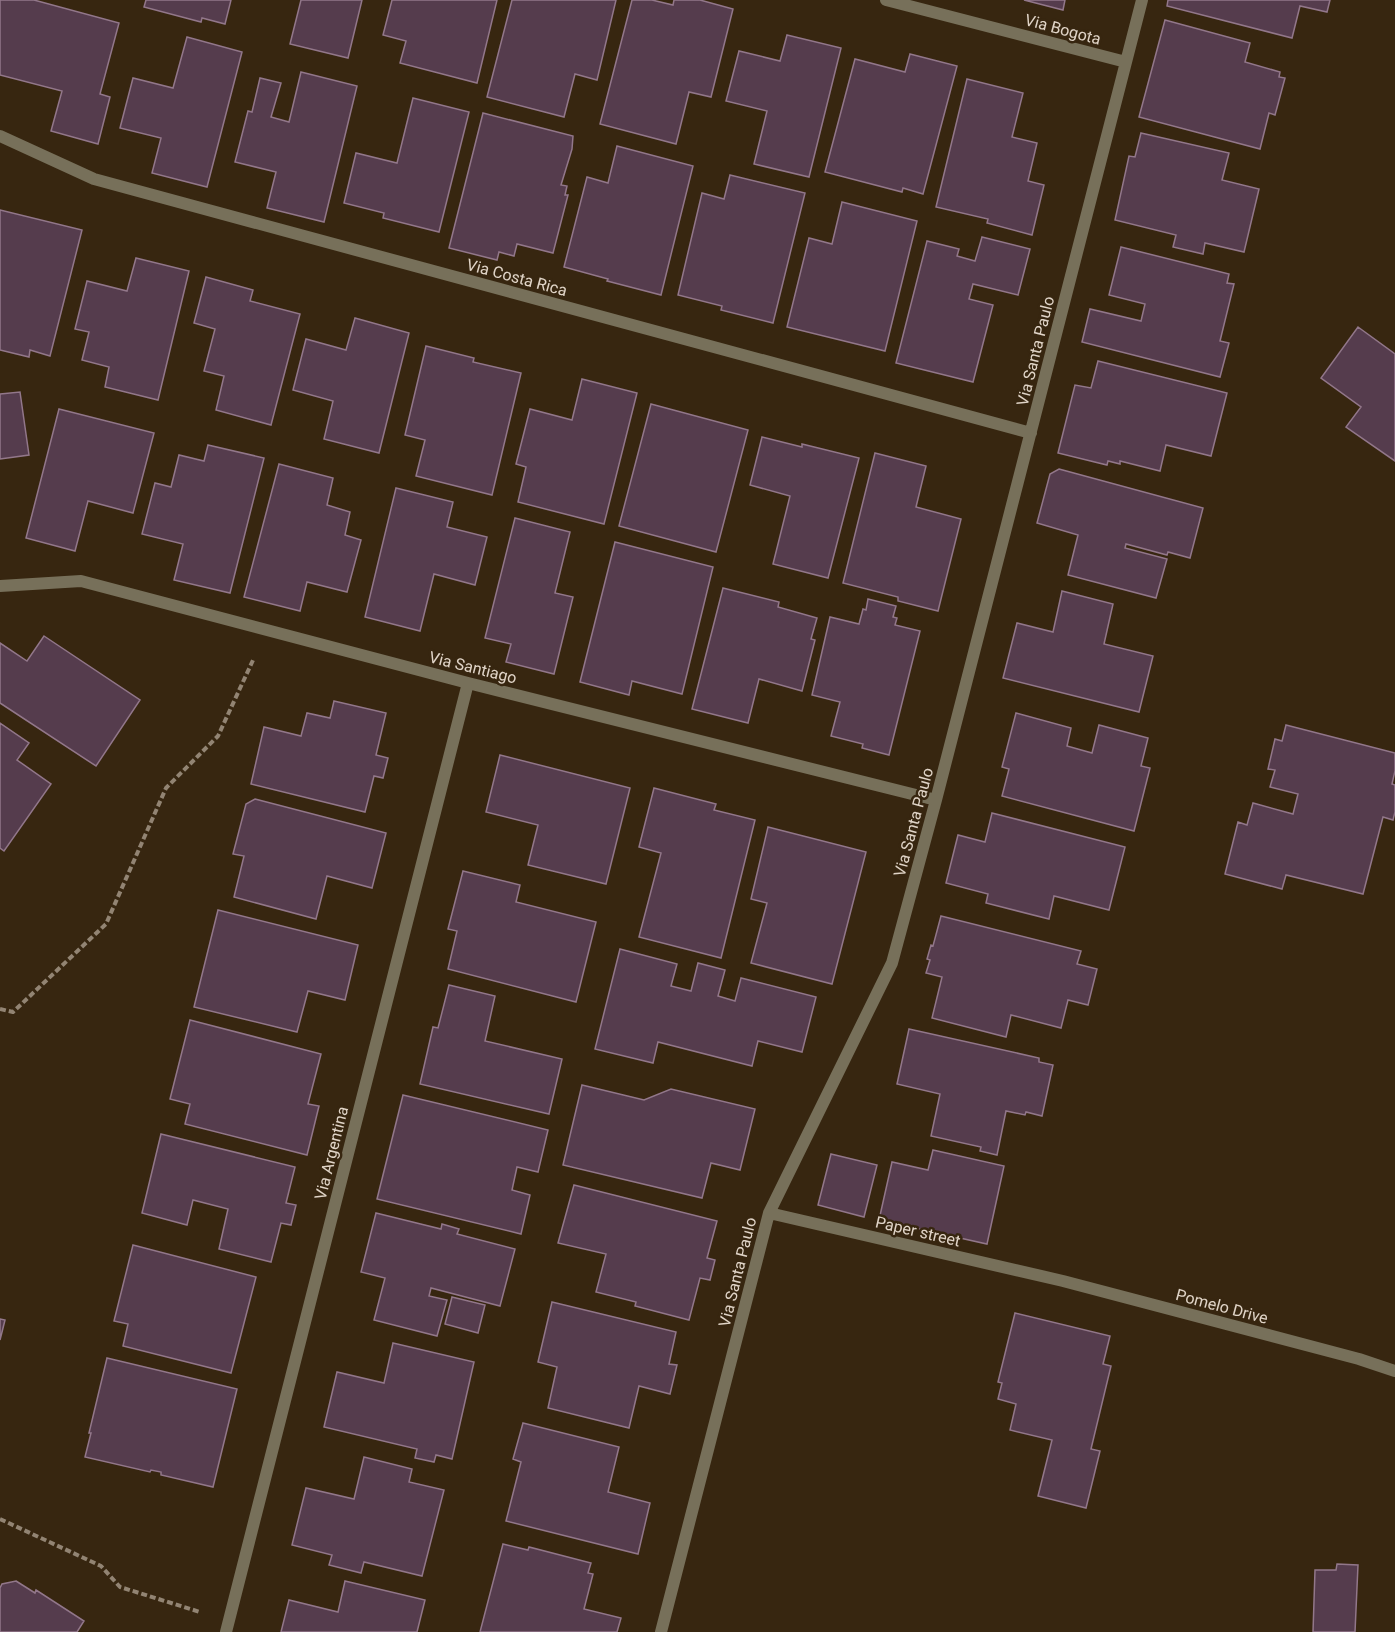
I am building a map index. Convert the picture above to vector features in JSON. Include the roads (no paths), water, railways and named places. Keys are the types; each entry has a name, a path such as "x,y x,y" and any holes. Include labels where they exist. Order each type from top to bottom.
{"street":[{"name":"Via Bogota","path":"886,0 1126,62"},
{"name":"Via Santa Paulo","path":"661,1632 769,1213 892,963 1142,0"},
{"name":"Via Costa Rica","path":"0,136 94,179 1030,433"},
{"name":"Via Santiago","path":"0,586 81,581 468,683 936,800"},
{"name":"Via Argentina","path":"228,1627 468,683"},
{"name":"Paper street","path":"769,1213 1040,1277"},
{"name":"Pomelo Drive","path":"1040,1277 1228,1324 1395,1371"}]}
